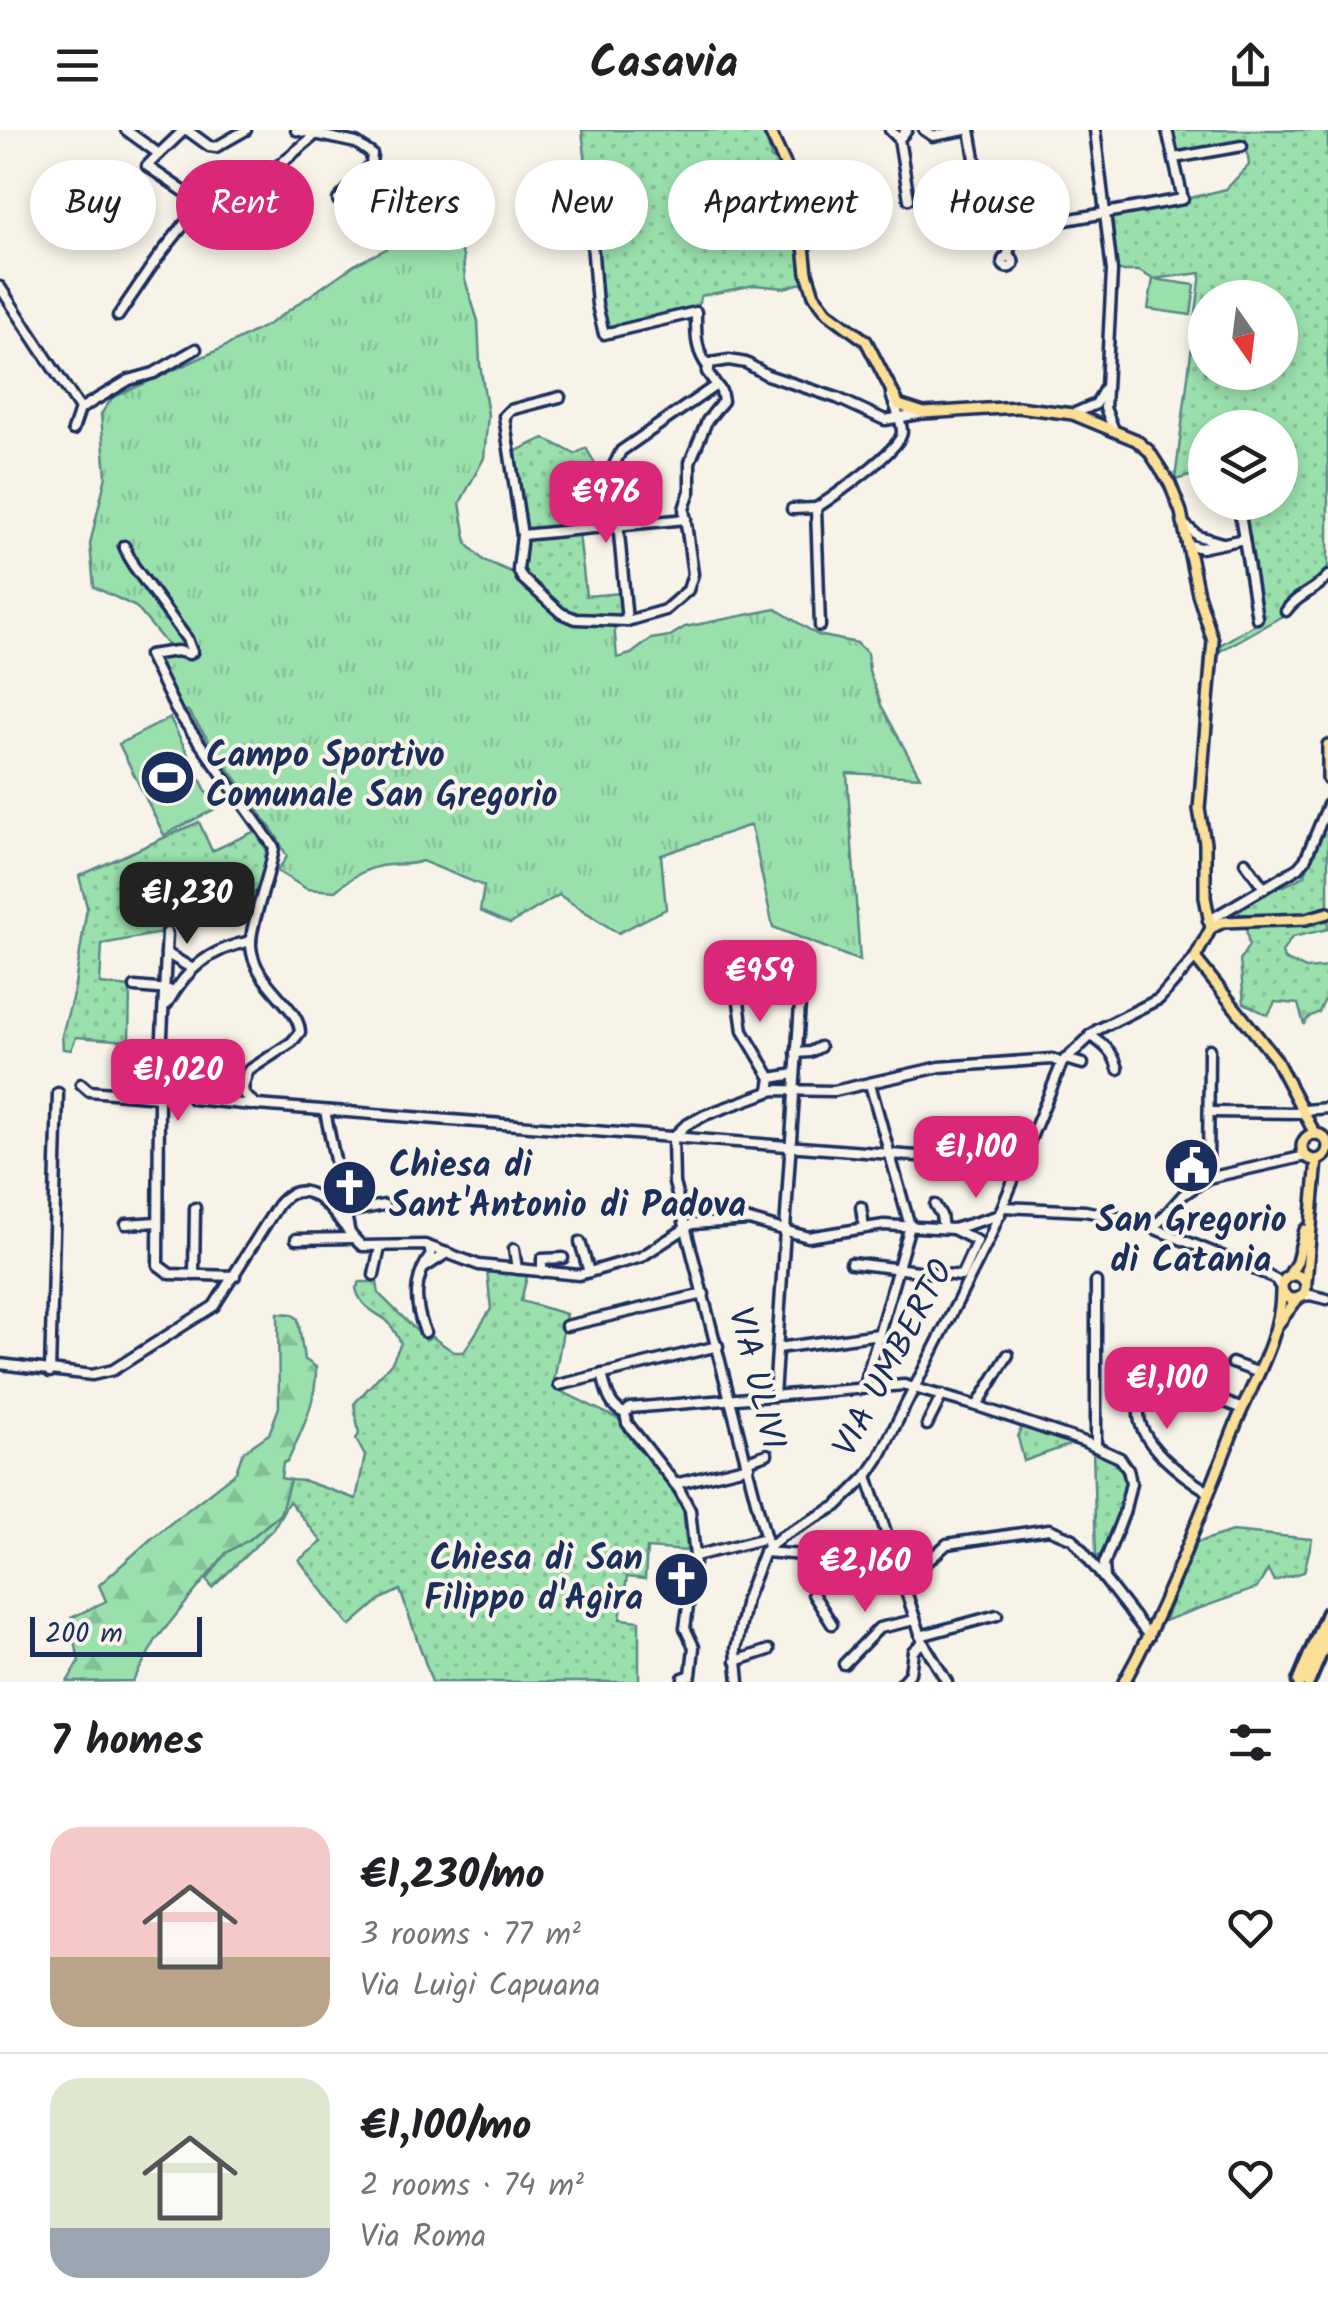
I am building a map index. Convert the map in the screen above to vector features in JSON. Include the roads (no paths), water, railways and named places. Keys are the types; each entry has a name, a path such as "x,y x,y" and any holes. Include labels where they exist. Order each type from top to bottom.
{"highway":[{"path":"1304,1682 1328,1613"},
{"path":"1304,1682 1328,1624"},
{"path":"1304,1682 1328,1635"}],"main road":[{"path":"769,130 798,192 814,295 827,312 866,342 899,413 1018,407 1072,414 1136,440 1149,451 1175,493 1214,654 1199,808 1210,924 1195,958 1265,1045 1317,1136 1326,1140 1328,1150 1310,1158"},
{"path":"1327,756 1328,779"},
{"path":"1210,924 1328,913"},
{"path":"1274,1329 1306,1283 1310,1158 1302,1148 1317,1136"},
{"path":"1124,1682 1157,1619 1274,1329 1284,1283 1298,1262 1304,1242 1310,1158"},
{"path":"1284,1283 1300,1276 1306,1283"},
{"path":"1284,1283 1286,1296 1299,1297"}],"street":[{"path":"126,130 159,154"},
{"path":"176,186 147,166 185,130 216,147 246,130"},
{"path":"296,130 356,143 372,154 371,160"},
{"path":"890,130 900,139 909,199"},
{"path":"900,139 907,130"},
{"path":"924,130 933,136 967,130 975,160"},
{"path":"1094,421 1107,379 1112,271 1096,130"},
{"path":"1008,256 1013,238 1021,230 1183,199 1167,130"},
{"path":"284,160 318,132"},
{"path":"1174,158 1242,146"},
{"path":"118,316 176,235"},
{"path":"593,250 604,334 696,312 696,344 700,358 709,368"},
{"path":"0,287 80,409"},
{"path":"73,430 80,409 129,380 154,373 196,349"},
{"path":"560,397 510,410 504,416 522,535 518,570 526,585 561,613 576,619 627,621 665,610 688,590 694,574 686,519 690,462 707,420 723,400 722,391 707,372 710,364 730,360 746,363 886,420 899,413 901,438 894,450 816,508 792,509"},
{"path":"627,621 612,474 617,457 715,386"},
{"path":"1072,414 1100,406"},
{"path":"1100,406 1114,430"},
{"path":"816,508 820,626"},
{"path":"522,535 686,519"},
{"path":"1241,520 1258,618"},
{"path":"1184,524 1202,538 1222,542"},
{"path":"1188,544 1202,538"},
{"path":"1188,544 1202,548 1244,539"},
{"path":"124,546 132,565 190,647 189,654 148,654 176,710 274,848 250,941 264,979 295,1013 300,1025 292,1042 244,1077 245,1096 257,1105"},
{"path":"1192,566 1202,548"},
{"path":"1286,611 1294,601 1319,588 1328,576"},
{"path":"1210,924 1305,860 1328,805"},
{"path":"1246,862 1264,888"},
{"path":"167,932 169,990 164,1009 160,1096 157,1257 161,1270 170,1274 235,1276"},
{"path":"169,990 191,968 222,948 250,941"},
{"path":"166,954 191,968"},
{"path":"1002,1211 1061,1060 1090,1035 1159,999 1195,958"},
{"path":"774,1396 802,974"},
{"path":"736,980 743,1032 770,1076 767,1092"},
{"path":"135,987 169,990"},
{"path":"1090,1035 1101,1040 1118,1069"},
{"path":"796,1054 820,1047"},
{"path":"1208,1178 1209,1048"},
{"path":"673,1137 705,1115 767,1092 834,1091 940,1067 1061,1060 1082,1064"},
{"path":"770,1076 795,1074"},
{"path":"81,1084 89,1091 160,1096"},
{"path":"863,1389 910,1226 870,1084"},
{"path":"50,1372 58,1092"},
{"path":"193,1099 1020,1164"},
{"path":"1209,1112 1303,1112 1328,1108"},
{"path":"325,1111 352,1236"},
{"name":"VIA ULIVI","path":"673,1137 668,1160 688,1226 766,1545"},
{"path":"1,1364 50,1372 106,1374 214,1306 278,1205 293,1193 312,1194 323,1200 362,1246 429,1246 479,1266 589,1272 641,1258 688,1226 736,1219 808,1237 864,1228 948,1228 1002,1211 1085,1211 1154,1224 1183,1195 1208,1178 1294,1156 1310,1158"},
{"path":"346,1207 357,1194"},
{"path":"346,1207 384,1206"},
{"path":"850,1264 960,1276 977,1241 948,1228 934,1206"},
{"path":"861,1207 864,1228"},
{"path":"194,1275 195,1208"},
{"name":"VIA UMBERTO","path":"766,1545 837,1506 867,1476 1002,1211"},
{"path":"1164,1218 1168,1232"},
{"path":"126,1224 157,1222"},
{"path":"1140,1222 1284,1283"},
{"path":"408,1232 414,1245"},
{"path":"296,1239 352,1236"},
{"path":"580,1242 589,1272"},
{"path":"425,1332 416,1296 420,1270 431,1255 429,1246"},
{"path":"374,1275 380,1247"},
{"path":"514,1249 517,1269"},
{"path":"420,1270 447,1253"},
{"path":"542,1272 542,1260 562,1258"},
{"path":"1096,1282 1096,1447"},
{"path":"1306,1283 1314,1293 1327,1299"},
{"path":"566,1326 704,1294"},
{"path":"1299,1297 1310,1294 1327,1299"},
{"path":"778,1348 879,1334"},
{"path":"559,1385 718,1346"},
{"path":"978,1406 1008,1355"},
{"path":"1148,1363 1139,1412 1141,1424 1156,1451 1209,1492"},
{"path":"1232,1363 1257,1372"},
{"path":"602,1374 608,1396 616,1408 625,1412"},
{"path":"625,1412 630,1408 914,1387 978,1406 1120,1458 1128,1469 1131,1484 1124,1513 1106,1554 1093,1563"},
{"path":"927,1425 942,1395"},
{"path":"1208,1395 1242,1409"},
{"path":"625,1412 627,1423 675,1484 690,1510 695,1556 685,1628 694,1647 691,1675 682,1682"},
{"path":"675,1484 748,1464 767,1454"},
{"path":"867,1476 922,1639 947,1682"},
{"path":"904,1583 947,1544 1040,1530 1065,1533 1149,1636"},
{"path":"695,1556 766,1545 804,1555 819,1553"},
{"path":"739,1682 736,1661 746,1599 766,1545"},
{"path":"1105,1578 1106,1554"},
{"path":"804,1555 811,1576 828,1576"},
{"path":"813,1594 832,1624"},
{"path":"1124,1602 1142,1616 1157,1619"},
{"path":"902,1682 910,1673 913,1651 922,1639 996,1615"},
{"path":"844,1664 879,1628 915,1620"},
{"path":"736,1661 769,1650"}],"place":[{"name":"Campo Sportivo Comunale San Gregorio","path":"167,777"},
{"name":"San Gregorio di Catania","path":"1191,1166"},
{"name":"Chiesa di Sant'Antonio di Padova","path":"350,1187"},
{"name":"Chiesa di San Filippo d'Agira","path":"682,1580"}]}
